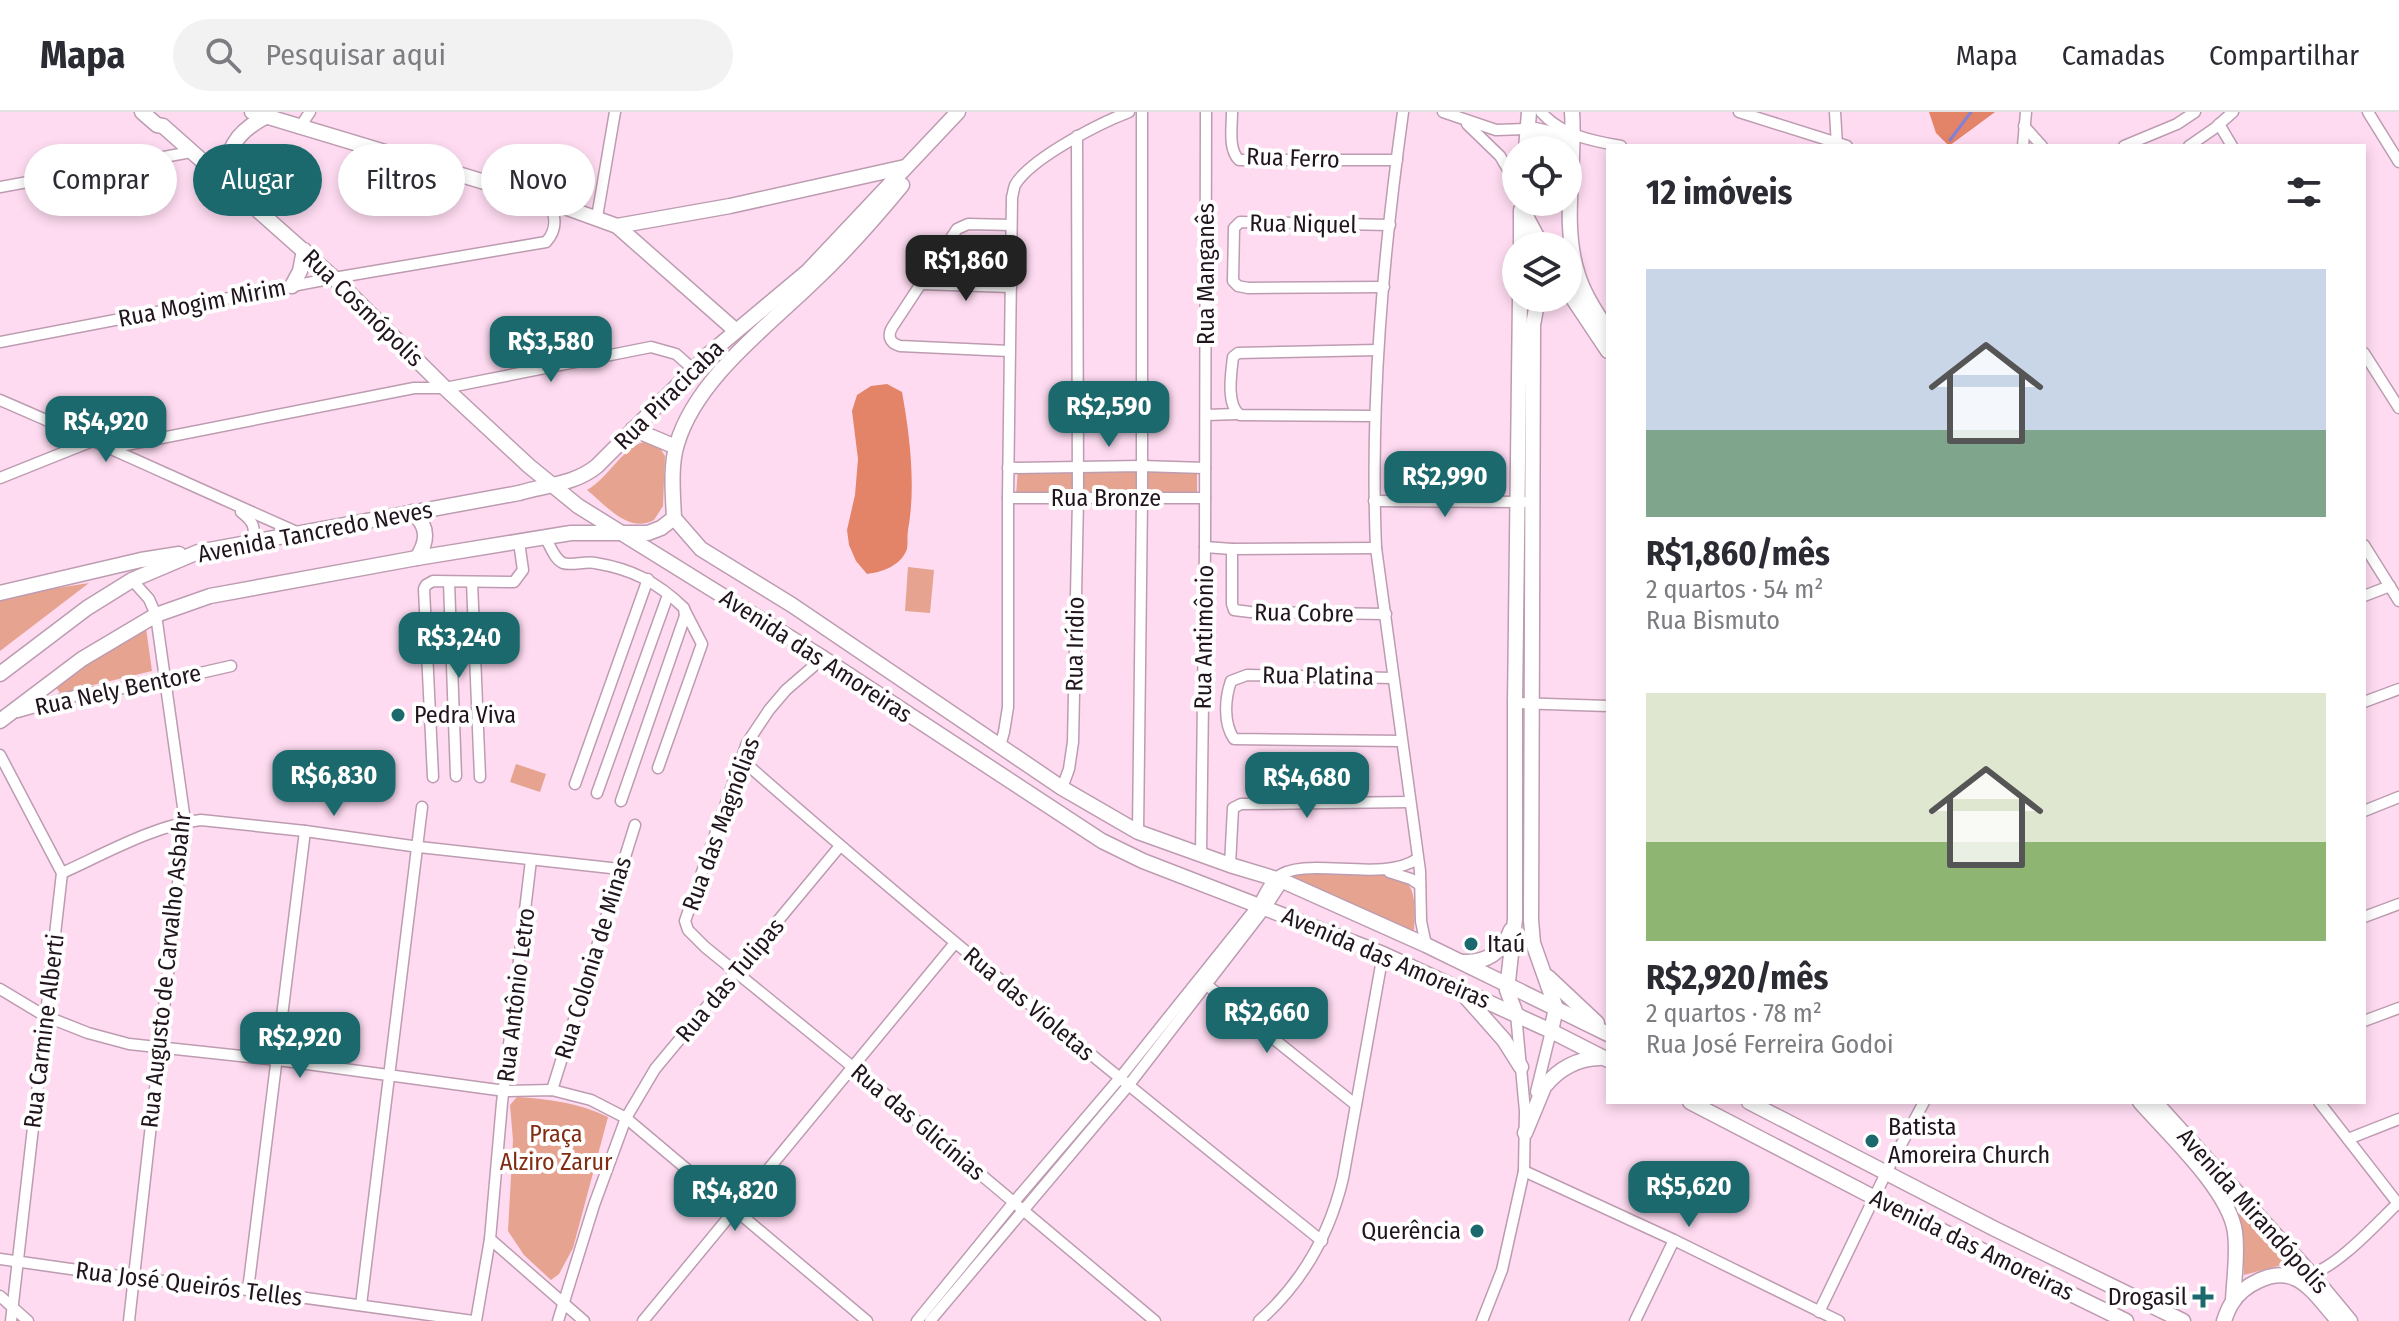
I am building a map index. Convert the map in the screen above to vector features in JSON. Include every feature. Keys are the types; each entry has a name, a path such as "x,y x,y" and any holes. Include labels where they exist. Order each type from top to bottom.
{"main road":[{"name":"Rua Cosmópolis","path":"142,112 157,125 163,126 191,152"},
{"path":"1528,136 1529,112"},
{"path":"1572,112 1574,135"},
{"name":"Rua Piracicaba","path":"259,114 481,181"},
{"path":"235,144 259,114"},
{"path":"735,330 808,271 954,116"},
{"path":"3,718 82,659 156,615 210,596 571,533 648,533 661,528 674,518 676,447 685,423 714,378 866,228 914,172 954,116"},
{"path":"1529,129 1555,136"},
{"path":"1542,136 1548,132"},
{"path":"617,226 730,206 905,167"},
{"path":"851,181 865,191 871,206 866,228"},
{"name":"Rua Cosmópolis","path":"266,216 529,466 578,506 622,533"},
{"name":"Rua Piracicaba","path":"519,493 566,483 590,472 735,330 617,226 594,216"},
{"path":"1527,218 1539,232"},
{"path":"1527,218 1534,232"},
{"path":"292,286 300,271 304,250"},
{"path":"1582,284 1606,327"},
{"path":"1516,1014 1507,985 1515,919 1520,312"},
{"path":"1535,312 1531,920 1533,943 1556,1008 1551,1031"},
{"path":"1582,312 1606,348"},
{"path":"633,429 676,447"},
{"path":"519,493 532,482 529,466"},
{"name":"Avenida Tancredo Neves","path":"0,674 87,608 132,580 198,552 519,493"},
{"path":"412,512 425,528 426,538 417,558"},
{"name":"Avenida das Amoreiras","path":"674,518 701,549 792,605 1062,788 1138,832 1279,880 1426,945 1606,1032"},
{"name":"Avenida das Amoreiras","path":"622,533 823,658 1102,841 1143,861 1383,954 1606,1059"},
{"path":"0,593 141,560 198,552"},
{"path":"81,573 115,574 132,580"},
{"path":"1460,961 1479,961 1502,949 1515,919"},
{"path":"1545,974 1606,1031"},
{"path":"1459,990 1491,1024 1521,1067"},
{"path":"1525,1133 1549,1081 1580,1060 1606,1059"},
{"name":"Avenida das Amoreiras","path":"1694,1104 1875,1198 2126,1321"},
{"name":"Avenida das Amoreiras","path":"1753,1104 1995,1229 2183,1321"},
{"name":"Avenida Mirandópolis","path":"2142,1104 2217,1189 2231,1216 2236,1252 2233,1301"},
{"name":"Avenida Mirandópolis","path":"2157,1104 2350,1321"},
{"path":"2224,1321 2233,1301 2259,1281 2275,1276 2295,1278 2339,1321"}],"street":[{"path":"300,127 310,112"},
{"path":"597,217 615,112"},
{"path":"1000,746 1008,707 1009,351 1011,225 1015,185 1048,155 1077,136 1129,112"},
{"path":"1138,832 1142,112"},
{"name":"Rua Manganês","path":"1205,468 1206,112"},
{"name":"Rua Ferro","path":"1232,112 1232,145 1234,155 1239,160 1397,160"},
{"path":"1403,112 1378,350 1374,501 1376,548 1426,945"},
{"path":"1443,112 1496,130 1529,129"},
{"path":"1541,112 1551,123 1574,135 1612,144"},
{"path":"1739,112 1836,144 1835,112"},
{"path":"2023,144 2026,112"},
{"path":"2129,144 2177,124 2195,112"},
{"path":"2197,144 2233,112"},
{"path":"2368,112 2399,162"},
{"path":"1462,120 1502,159"},
{"path":"2219,124 2231,144"},
{"path":"2024,126 2040,144"},
{"name":"Rua Irídio","path":"1062,788 1073,742 1078,499 1077,136"},
{"path":"0,187 191,152"},
{"name":"Rua Mogim Mirim","path":"0,342 334,278 546,242 555,216"},
{"name":"Rua Niquel","path":"1384,287 1238,286 1233,281 1234,228 1240,222 1390,225"},
{"path":"1009,351 895,345 891,341 890,331 961,226 1011,225"},
{"path":"922,284 1011,287"},
{"path":"111,448 414,388 445,388 651,347 676,354 693,369"},
{"path":"1237,414 1232,404 1232,370 1233,357 1238,353 1378,350"},
{"path":"2366,356 2399,408"},
{"path":"0,400 299,533"},
{"path":"1206,415 1374,416"},
{"path":"0,478 95,440"},
{"path":"1008,468 1205,468"},
{"name":"Rua Antimônio","path":"1201,854 1205,468"},
{"name":"Rua Bronze","path":"1008,498 1205,498"},
{"path":"223,499 250,519 255,529 251,543"},
{"path":"1374,501 1534,502"},
{"path":"545,537 564,563 591,562 648,579 683,606 702,644 658,768"},
{"path":"433,777 424,589 431,581 510,582 522,574 519,542"},
{"path":"1205,547 1376,548"},
{"path":"2366,548 2399,601"},
{"name":"Rua Cobre","path":"1232,549 1234,610 1386,614"},
{"path":"575,784 648,579"},
{"name":"Rua Augusto de Carvalho Asbahr","path":"129,1321 185,821 156,615 144,592 132,580"},
{"path":"449,582 456,776"},
{"path":"472,582 480,777"},
{"path":"2366,595 2390,586"},
{"path":"597,793 668,595"},
{"path":"621,801 685,611"},
{"name":"Rua das Magnólias","path":"685,921 747,743 786,690 823,658"},
{"name":"Rua Nely Bentore","path":"3,718 74,696 231,666"},
{"name":"Rua Platina","path":"1393,678 1238,677 1231,681 1227,692 1227,727 1234,739 1401,741"},
{"path":"2366,701 2399,689"},
{"path":"1515,703 1606,706"},
{"path":"0,755 62,873 185,821 201,820 620,869"},
{"name":"Rua das Violetas","path":"742,760 955,943 1322,1241"},
{"path":"2366,810 2399,797"},
{"path":"1230,865 1231,817 1233,808 1241,804 1410,802"},
{"path":"361,1305 422,807"},
{"name":"Rua Colonia de Minas","path":"552,1090 635,825"},
{"path":"248,1290 305,831"},
{"name":"Rua das Tulipas","path":"626,1118 655,1069 840,846"},
{"path":"930,1321 1023,1210 1262,906 1279,880 1290,872 1306,869 1379,870 1399,868 1417,859"},
{"name":"Rua Antônio Letro","path":"474,1321 490,1239 531,860"},
{"path":"1379,870 1400,874 1420,885"},
{"name":"Rua Carmine Alberti","path":"11,1321 62,873"},
{"path":"2366,916 2399,904"},
{"name":"Rua das Glicínias","path":"685,921 694,937 1155,1321"},
{"path":"643,1321 955,943"},
{"path":"1259,1321 1291,1288 1322,1241 1340,1192 1383,954"},
{"path":"1202,982 1356,1105"},
{"path":"0,989 45,1016 88,1033 129,1044 278,1060 505,1091 552,1090 591,1100 626,1118 867,1321"},
{"path":"2366,1020 2399,1008"},
{"path":"1482,1321 1502,1270 1524,1171 1525,1133 1516,1014"},
{"path":"1525,1133 1551,1031"},
{"path":"917,1321 1014,1202 1123,1082"},
{"path":"1819,1312 1923,1104"},
{"path":"2295,1278 2319,1272 2340,1257 2398,1203 2321,1104"},
{"path":"558,1321 594,1205 626,1118"},
{"path":"2348,1139 2399,1119"},
{"path":"1524,1171 1839,1321"},
{"path":"490,1239 584,1321"},
{"path":"1635,1321 1674,1240"},
{"name":"Rua José Queirós Telles","path":"0,1259 474,1321"},
{"path":"0,1296 28,1321"}],"green space":[{"path":"648,441 660,448 665,456 663,506 654,520 635,523 618,516 587,490 631,448"},
{"path":"1018,469 1197,470 1197,496 1016,495"},
{"path":"908,567 934,570 930,613 905,611"},
{"path":"89,583 0,651 0,597"},
{"path":"146,628 152,671 60,693 54,685 92,660"},
{"path":"516,764 546,774 540,792 510,782"},
{"path":"1297,873 1375,873 1402,880 1410,887 1413,896 1414,931 1283,877"},
{"name":"Praça Alziro Zarur","path":"517,1097 564,1102 608,1117 573,1248 559,1274 551,1280 524,1255 508,1231 513,1140 510,1105"},
{"path":"2237,1205 2292,1267 2278,1266 2244,1275"}],"shaded area":[{"path":"1929,112 1995,112 1952,144 1947,144 1936,133"},
{"path":"887,384 902,392 907,426 912,496 907,547 896,564 867,574 856,561 847,530 855,495 858,459 852,411 857,395 871,386"}],"waterway":[{"path":"1950,140 1971,112"}],"place":[{"name":"Pedra Viva","path":"398,715"},
{"name":"Itaú","path":"1471,944"},
{"name":"Batista Amoreira Church","path":"1872,1141"},
{"name":"Querência","path":"1477,1231"},
{"name":"Drogasil","path":"2203,1297"}]}
